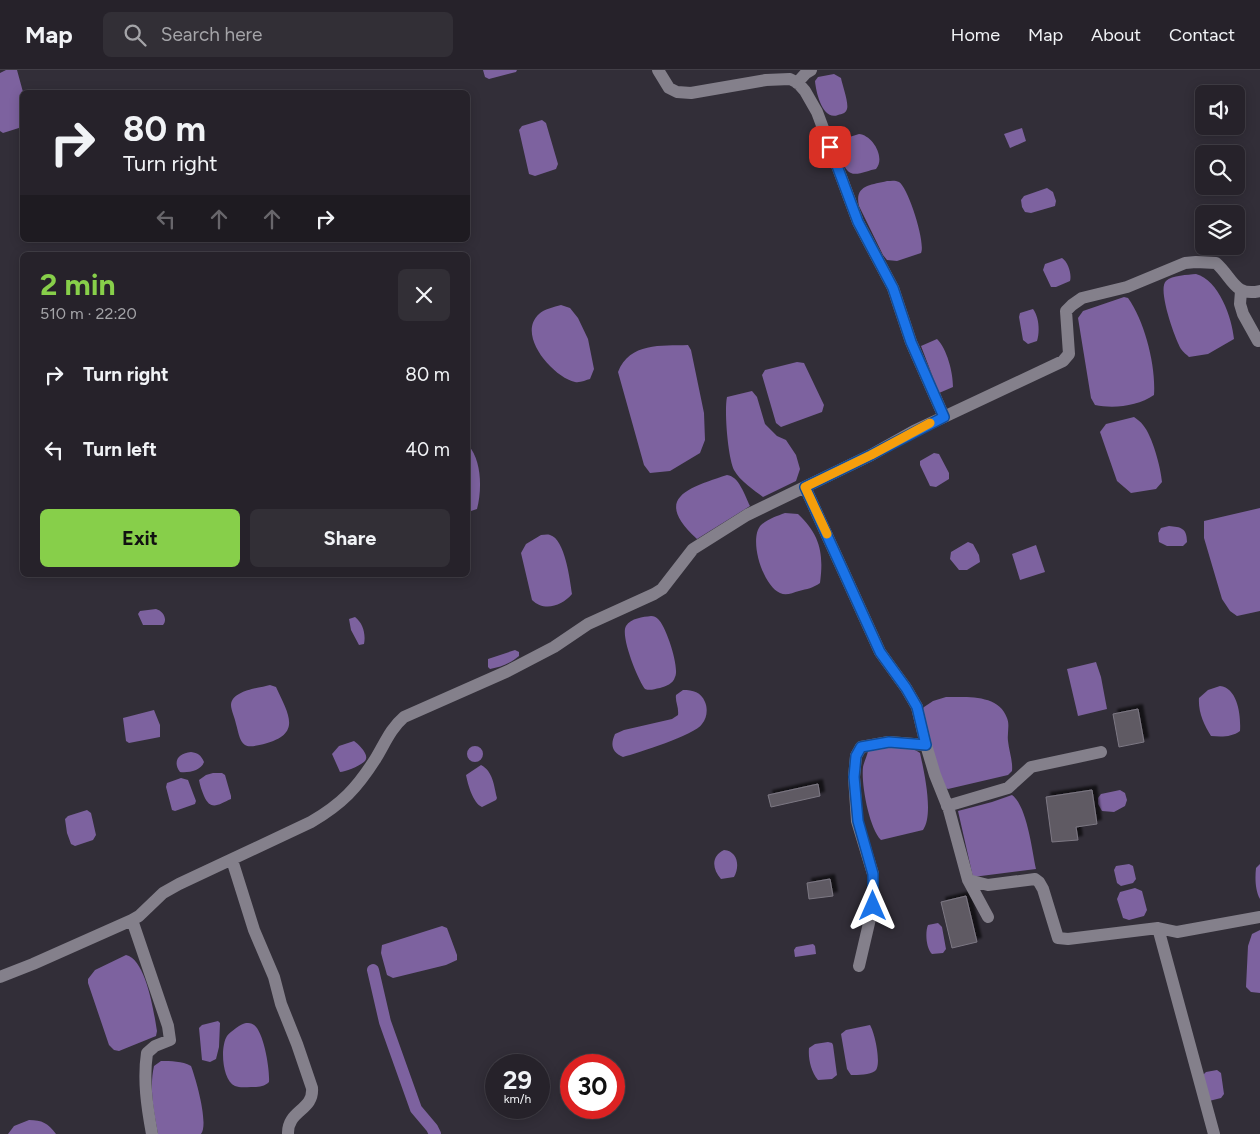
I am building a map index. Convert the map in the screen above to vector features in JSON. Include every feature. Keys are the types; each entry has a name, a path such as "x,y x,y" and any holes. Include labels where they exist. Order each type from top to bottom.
{"street":[{"path":"658,70 669,88 677,92 691,93 766,80 790,79 797,82 805,91 817,112 858,222 893,288 911,342 944,417"},
{"path":"797,82 811,70"},
{"path":"0,977 132,920 139,916 163,893 312,822 337,807 351,793 376,758 396,724 404,717 508,671 554,647 588,624 654,594 662,588 693,549 747,515 1066,358 1069,354 1069,342 1066,312 1082,298 1127,287 1179,265 1196,262 1216,263 1241,291 1249,293 1260,291"},
{"path":"1241,291 1240,304 1243,314 1258,341"},
{"path":"805,487 880,652 917,707 934,775 947,806 968,880 988,917"},
{"path":"859,966 873,906 873,874 858,821 854,777 856,756 861,747 889,742 926,745"},
{"path":"947,806 1008,788 1031,767 1101,752"},
{"path":"232,860 254,930 274,977 281,1004 312,1088 311,1101 290,1120 288,1134"},
{"path":"968,880 988,884 1035,880 1039,882 1043,889 1058,938 1068,939 1158,928 1177,932 1260,917"},
{"path":"132,920 168,1026 170,1040 155,1046 147,1053 145,1063 146,1099 152,1134"},
{"path":"1158,928 1214,1134"}],"shaded area":[{"path":"6,70 17,70 22,90 20,90 20,128 3,133 0,131 0,73"},
{"path":"483,70 517,70 516,72 489,79 485,77"},
{"path":"834,74 841,78 847,106 845,112 833,116 828,114 821,105 815,81 818,77"},
{"path":"542,120 546,123 558,164 556,169 535,176 529,174 519,130 522,126"},
{"path":"1022,128 1026,141 1010,148 1004,134"},
{"path":"859,134 864,135 873,142 878,153 879,164 876,169 854,174 846,168 840,155 838,143 840,140"},
{"path":"887,181 898,181 903,186 919,227 921,238 921,253 897,261 887,260 883,255 859,206 858,199 861,190 865,187"},
{"path":"1047,188 1053,192 1056,201 1055,206 1031,213 1025,212 1021,200 1024,196"},
{"path":"1062,258 1069,268 1070,281 1056,287 1051,287 1043,270 1045,264"},
{"path":"1196,274 1204,278 1218,292 1227,311 1234,339 1208,354 1189,357 1181,349 1171,325 1165,303 1164,286 1169,279"},
{"path":"1124,297 1128,298 1140,319 1148,345 1153,371 1154,395 1141,402 1126,406 1110,407 1095,405 1091,398 1078,318 1083,311"},
{"path":"561,305 570,308 578,318 588,339 594,369 590,379 581,382 566,379 557,372 540,354 534,343 533,323 539,314 546,309"},
{"path":"1033,309 1038,320 1038,337 1037,341 1028,344 1023,340 1019,317 1020,313"},
{"path":"937,339 941,343 949,361 953,387 939,393 921,346"},
{"path":"688,345 691,350 704,413 705,440 700,453 670,471 650,473 644,465 618,372 623,362 630,355 638,351 657,346"},
{"path":"797,362 804,363 824,405 822,412 781,427 776,423 762,375 765,370"},
{"path":"752,391 757,397 765,424 777,436 786,440 796,455 800,469 796,481 763,497 743,482 734,470 727,434 727,397"},
{"path":"1134,417 1142,424 1150,436 1158,460 1162,482 1156,489 1131,493 1117,481 1100,432 1106,424"},
{"path":"470,447 476,459 480,476 480,493 477,509 470,511"},
{"path":"934,453 939,454 949,473 949,479 936,487 930,486 920,465 920,461"},
{"path":"727,475 731,476 738,483 750,506 697,539 677,514 676,504 680,496 689,490"},
{"path":"1260,508 1260,611 1237,616 1230,611 1222,599 1204,538 1204,521"},
{"path":"785,513 798,514 816,537 821,554 820,583 789,594 780,593 768,581 759,562 756,541 757,532 761,525"},
{"path":"1169,526 1180,528 1184,531 1187,542 1183,546 1167,546 1159,542 1158,533 1161,528"},
{"path":"541,535 550,535 559,544 566,561 572,594 563,602 547,607 537,604 532,600 521,553 526,544"},
{"path":"968,542 973,544 979,555 980,562 967,570 959,570 950,559 951,552"},
{"path":"1036,545 1045,572 1020,580 1012,554"},
{"path":"156,609 164,616 163,625 143,625 138,614 140,611"},
{"path":"651,616 658,619 665,630 674,657 676,672 673,681 669,684 649,690 645,689 634,668 625,639 625,631 626,626 631,621"},
{"path":"355,617 363,629 365,636 364,644 359,645 351,630 349,619"},
{"path":"515,650 519,652 519,656 513,661 490,669 488,667 488,659"},
{"path":"1096,662 1107,709 1078,716 1067,669"},
{"path":"270,685 276,687 285,706 289,722 288,729 284,735 276,740 257,746 247,746 241,741 231,705 236,696 241,693"},
{"path":"1220,686 1226,688 1235,697 1239,711 1240,731 1227,736 1211,736 1202,718 1199,698 1208,690"},
{"path":"683,690 696,692 703,699 707,710 702,724 689,733 652,748 623,757 616,753 612,745 615,734 624,730 672,719 678,715 676,695"},
{"path":"946,697 981,698 990,701 1003,710 1008,721 1008,741 1012,764 1012,771 1008,775 948,789 944,787 923,710 924,707 933,701"},
{"path":"154,710 160,725 160,737 129,743 126,741 123,718"},
{"path":"354,741 364,751 366,759 355,767 340,772 332,754 339,746"},
{"path":"475,746 483,754 475,762 467,754"},
{"path":"880,748 906,748 920,753 926,781 928,804 928,814 923,830 881,840 877,834 867,805 863,767 868,751"},
{"path":"191,752 200,756 204,762 200,768 194,771 180,772 177,764 178,758 183,754"},
{"path":"481,765 491,775 497,798 482,807 474,798 466,775"},
{"path":"213,773 225,775 231,796 231,799 216,805 209,804 199,780"},
{"path":"181,778 188,780 196,801 195,804 175,811 172,810 166,787 167,783"},
{"path":"1120,790 1125,793 1127,800 1125,806 1114,812 1102,811 1098,804 1098,798 1101,794"},
{"path":"1012,795 1022,809 1025,818 1036,869 973,877 958,811"},
{"path":"87,810 91,813 96,835 93,840 75,846 71,844 65,819 68,816"},
{"path":"724,850 729,851 735,856 737,869 734,877 721,879 714,863 717,856"},
{"path":"1129,864 1133,866 1136,879 1133,883 1121,886 1117,883 1114,870 1116,866"},
{"path":"1260,864 1260,899 1256,888 1256,868"},
{"path":"1135,888 1142,891 1147,910 1144,916 1129,920 1123,918 1117,899 1120,892"},
{"path":"938,923 942,927 946,949 943,953 932,954 927,944 927,928 928,925"},
{"path":"442,926 447,928 457,960 446,965 393,978 387,975 381,953 382,945"},
{"path":"1260,930 1260,993 1251,992 1246,987 1248,946 1252,934"},
{"path":"813,944 816,954 795,957 794,950 796,947"},
{"path":"126,955 139,966 144,976 157,1031 156,1036 119,1051 114,1050 109,1045 88,979 95,970"},
{"path":"218,1021 220,1023 219,1047 216,1059 210,1062 202,1060 199,1028 202,1025"},
{"path":"246,1023 253,1024 261,1035 268,1069 269,1082 265,1085 239,1087 231,1083 227,1077 223,1063 225,1041 231,1032"},
{"path":"870,1025 877,1049 877,1068 870,1073 851,1075 847,1069 841,1034 846,1030"},
{"path":"828,1042 833,1045 837,1075 832,1079 818,1080 810,1065 809,1048 815,1044"},
{"path":"161,1061 180,1062 191,1066 203,1112 204,1121 201,1134 158,1134 152,1083 154,1066"},
{"path":"1217,1070 1221,1073 1224,1094 1221,1098 1209,1101 1202,1076 1206,1072"},
{"path":"29,1120 44,1123 56,1134 8,1134 14,1126"}],"building":[{"path":"1138,709 1144,742 1119,747 1113,714"},
{"path":"818,784 820,796 771,807 768,795"},
{"path":"1092,790 1097,824 1076,827 1078,840 1052,842 1046,797"},
{"path":"830,879 833,896 809,899 807,883"},
{"path":"966,896 977,942 952,948 941,902"}],"waterway":[{"path":"373,970 385,1022 416,1109 435,1134"}],"slow traffic":[{"path":"827,534 805,487 871,455 930,423"}],"route":[{"path":"830,147 858,222 893,288 911,342 944,417 805,487 873,639 889,666 913,698 926,745 889,742 861,747 856,756 854,777 858,821 873,874 873,906"}]}
